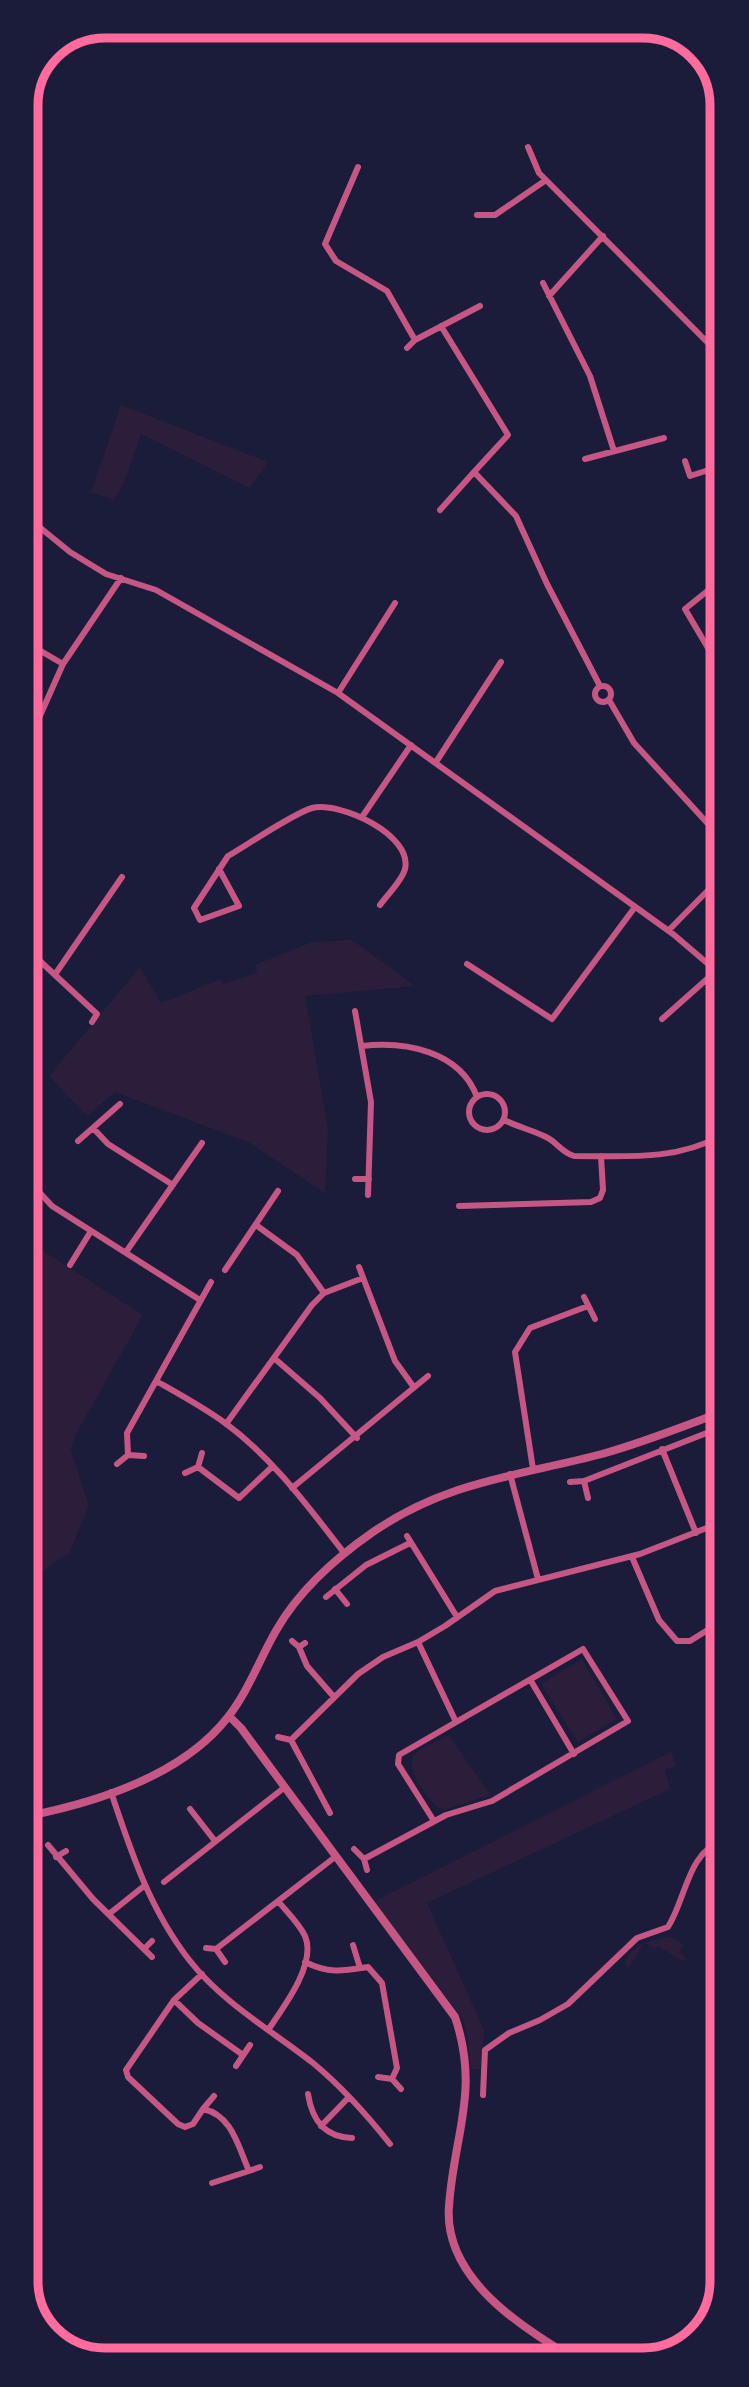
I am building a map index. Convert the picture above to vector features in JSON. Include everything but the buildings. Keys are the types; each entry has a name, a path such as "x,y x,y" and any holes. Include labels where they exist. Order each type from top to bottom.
{"street":[{"path":"528,147 539,173 710,345"},
{"path":"358,167 325,244 336,261 387,291 415,340"},
{"path":"477,215 495,215 547,180"},
{"path":"550,296 603,236"},
{"path":"543,283 590,376 614,451"},
{"path":"407,348 415,340 480,306"},
{"path":"440,510 508,435 441,326"},
{"path":"585,459 664,438"},
{"path":"685,461 690,476 710,470"},
{"path":"474,472 516,516 547,584 600,686 611,689 609,700 634,743 710,826"},
{"path":"38,526 70,552 106,574 156,590 338,693 668,930 710,965"},
{"path":"38,721 64,664 121,578"},
{"path":"710,589 685,609 710,651"},
{"path":"338,693 395,603"},
{"path":"38,649 64,664"},
{"path":"436,762 501,662"},
{"path":"600,686 595,692 597,700 609,700"},
{"path":"362,817 411,745"},
{"path":"219,869 239,906 200,920 194,908 219,869 228,856 311,808 339,808 362,817 393,840 405,854 405,871 380,905"},
{"path":"56,972 122,877"},
{"path":"668,930 710,888"},
{"path":"467,964 552,1019 635,906"},
{"path":"38,958 97,1014 92,1022"},
{"path":"662,1019 710,980"},
{"path":"355,1011 371,1102 368,1195"},
{"path":"362,1046 398,1044 425,1049 472,1083 477,1097"},
{"path":"488,1094 499,1098 505,1108 504,1120 495,1128 478,1128 469,1112 477,1097 488,1094"},
{"path":"78,1141 120,1104"},
{"path":"504,1120 522,1130 548,1138 564,1153 574,1156 658,1155 700,1147 710,1142"},
{"path":"93,1128 108,1144 173,1185"},
{"path":"126,1252 202,1143"},
{"path":"459,1206 592,1202 600,1198 603,1190 601,1156"},
{"path":"355,1179 369,1179"},
{"path":"225,1270 278,1191"},
{"path":"38,1192 45,1200 91,1231 200,1300"},
{"path":"256,1225 292,1250 324,1293"},
{"path":"70,1265 91,1231"},
{"path":"359,1266 395,1361 413,1386"},
{"path":"226,1424 312,1305 324,1293 363,1278"},
{"path":"128,1455 127,1433 211,1282"},
{"path":"584,1297 595,1319"},
{"path":"533,1469 515,1352 530,1328 588,1306"},
{"path":"274,1358 320,1398 357,1438"},
{"path":"292,1488 357,1438 413,1386 428,1376"},
{"path":"156,1381 226,1424 273,1466 345,1554"},
{"path":"38,1814 65,1809 111,1792 187,1756 229,1716 278,1627 309,1588 345,1554 416,1507 449,1491 510,1474 602,1454 710,1416"},
{"path":"570,1482 584,1482 710,1431"},
{"path":"662,1449 696,1532"},
{"path":"198,1467 202,1454"},
{"path":"117,1464 128,1455 144,1456"},
{"path":"198,1467 239,1498 273,1466"},
{"path":"185,1472 198,1467"},
{"path":"510,1474 538,1579"},
{"path":"584,1482 588,1498"},
{"path":"291,1740 358,1674 383,1657 418,1642 495,1591 632,1557 710,1527"},
{"path":"326,1597 366,1564 409,1539 457,1617"},
{"path":"632,1557 660,1620 677,1641 690,1641 710,1628"},
{"path":"335,1590 347,1604"},
{"path":"292,1641 302,1645 307,1666 334,1697"},
{"path":"418,1642 456,1722"},
{"path":"365,1859 434,1821 492,1801 628,1721 583,1649 399,1755 398,1763 434,1821"},
{"path":"531,1681 574,1754"},
{"path":"229,1716 241,1728 353,1883 442,1996 455,2017 465,2046 467,2072 464,2120 448,2210 456,2250 481,2287 500,2306 538,2337 557,2348"},
{"path":"278,1737 291,1740 329,1804 330,1813"},
{"path":"164,1882 285,1787"},
{"path":"111,1792 144,1886 171,1934 202,1974 239,2009 314,2063 349,2097 390,2144"},
{"path":"190,1809 215,1841"},
{"path":"48,1845 109,1914 152,1956"},
{"path":"483,2095 485,2050 509,2033 568,2004 637,1938 668,1927 681,1904 697,1858 710,1846"},
{"path":"354,1849 365,1859 367,1870"},
{"path":"56,1857 66,1850"},
{"path":"206,1948 216,1949 335,1857"},
{"path":"109,1914 144,1886"},
{"path":"268,2030 293,1993 305,1962 308,1945 304,1933 278,1901"},
{"path":"144,1949 152,1941"},
{"path":"353,1945 360,1968"},
{"path":"216,1949 225,1962"},
{"path":"305,1962 323,1971 338,1973 369,1967 382,1983 397,2068 392,2079"},
{"path":"202,1974 174,2000 126,2070 128,2077 178,2124 185,2127 192,2124 214,2096"},
{"path":"174,2000 198,2023 243,2055"},
{"path":"236,2066 250,2045"},
{"path":"378,2077 392,2079 401,2089"},
{"path":"308,2094 311,2112 321,2126 337,2138 352,2138"},
{"path":"321,2126 349,2097"},
{"path":"203,2109 215,2111 224,2118 249,2171"},
{"path":"212,2183 260,2167"}],"shaded area":[{"path":"121,405 268,462 249,488 141,434 123,485 114,500 91,492"},
{"path":"352,940 415,986 305,996 328,1128 325,1193 248,1142 115,1092 87,1116 49,1076 140,967 161,1003 221,979 223,984 257,973 255,965 312,942"},
{"path":"38,1247 143,1315 75,1436 71,1450 89,1506 69,1553 38,1574"},
{"path":"582,1659 617,1719 578,1742 541,1684"},
{"path":"449,1735 490,1795 444,1810 432,1802 420,1786 412,1768 412,1761 414,1755 422,1749"},
{"path":"671,1752 676,1766 665,1770 670,1789 427,1903 484,2030 481,2066 479,2069 471,2069 467,2033 462,2018 376,1904 377,1900"},
{"path":"671,1937 683,1944 680,1952 686,1958 684,1962 658,1946 656,1948 645,1943"},
{"path":"643,1944 629,1968 625,1965 627,1958"}]}
